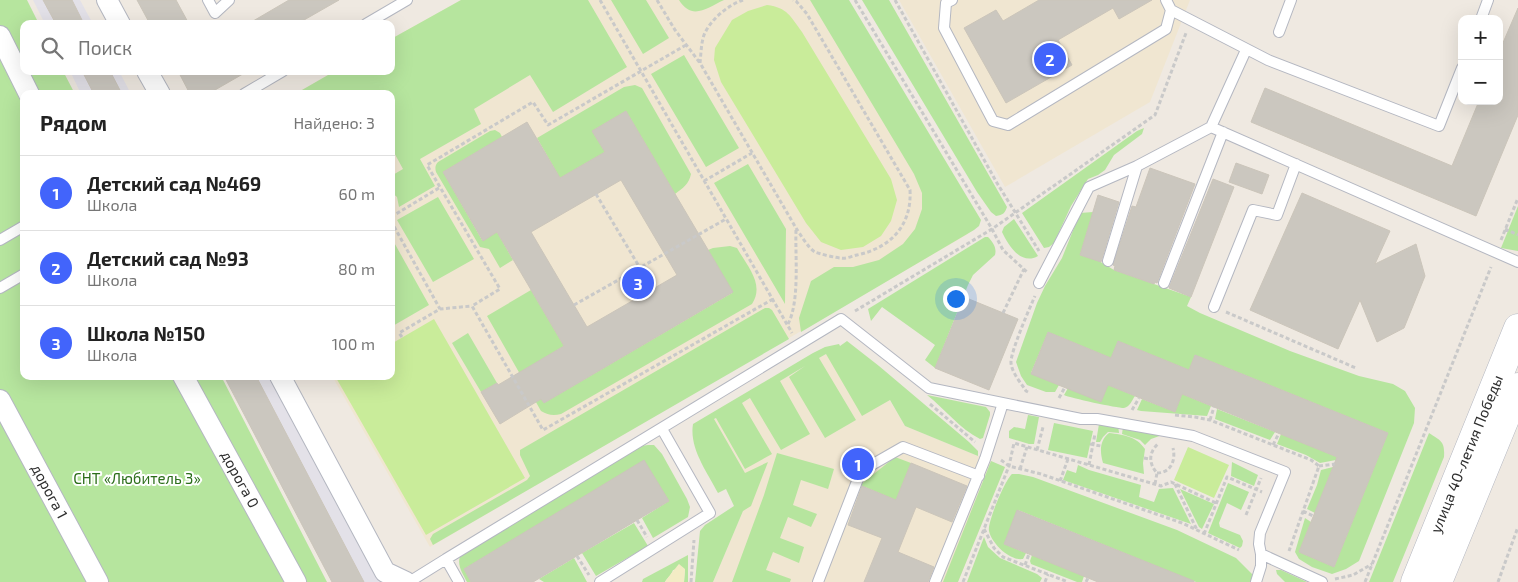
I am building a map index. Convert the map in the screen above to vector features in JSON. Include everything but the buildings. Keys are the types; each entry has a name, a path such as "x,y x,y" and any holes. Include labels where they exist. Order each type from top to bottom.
{"street":[{"path":"106,0 118,20"},
{"path":"0,36 27,90"},
{"path":"149,75 158,90"},
{"name":"улица 40-летия Победы","path":"1415,582 1518,328"},
{"name":"дорога 0","path":"185,380 296,582"},
{"path":"282,380 386,572 407,582"},
{"name":"улица 40-летия Победы","path":"1438,582 1518,387"},
{"name":"дорога 1","path":"0,400 98,582"}],"lane":[{"path":"208,0 215,13 229,0"},
{"path":"373,20 407,0"},
{"path":"952,0 946,3 944,28 994,121 1008,125 1166,29 1171,10"},
{"path":"1166,0 1171,10 1246,50 1439,126 1458,78"},
{"path":"1279,32 1291,0"},
{"path":"1482,15 1488,0"},
{"path":"1040,283 1089,187 1137,166 1211,127 1246,50"},
{"path":"251,90 276,75"},
{"path":"1211,127 1518,262"},
{"path":"1164,283 1223,132"},
{"path":"1214,307 1253,210 1277,215 1296,164"},
{"path":"1108,262 1137,166"},
{"path":"0,240 20,228"},
{"path":"0,288 20,276"},
{"path":"407,582 841,319 929,388 1082,419 1193,436 1285,472 1260,533 1261,566 1256,582"},
{"path":"935,582 979,476 1003,403"},
{"path":"600,582 710,513 662,429"},
{"path":"818,582 861,472 903,446 979,476"},
{"path":"1261,554 1322,582"},
{"path":"446,559 459,582"}],"path":[{"path":"600,0 799,345"},
{"path":"657,0 675,30 700,63 796,228 813,252 842,258 868,253 883,246 895,236 907,217 911,204 910,190 807,14 793,0"},
{"path":"700,63 701,47 705,34 713,20 743,0"},
{"path":"855,0 1003,250 1040,283 1010,362 1015,375 1026,391"},
{"path":"894,0 1015,213 1049,267"},
{"path":"841,319 992,229 1155,115 1191,21"},
{"path":"402,337 399,332 440,309 472,306 500,290 427,165 534,102 548,125 686,45"},
{"path":"704,181 752,153"},
{"path":"395,215 439,188"},
{"path":"596,194 640,268"},
{"path":"1365,582 1518,198"},
{"path":"574,305 726,219"},
{"path":"788,324 793,314 795,294 796,228"},
{"path":"395,229 440,309"},
{"path":"1506,229 1518,235"},
{"path":"1003,313 1024,269"},
{"path":"472,306 543,430 773,299"},
{"path":"1214,307 1356,368"},
{"path":"1059,398 1065,387"},
{"path":"1132,412 1139,398"},
{"path":"929,403 988,452 1009,466 1036,472 1182,523 1239,550"},
{"path":"1210,420 1214,407"},
{"path":"1037,450 1047,412"},
{"path":"1089,465 1097,420"},
{"path":"1273,446 1279,433"},
{"path":"1155,484 1157,474 1151,465 1150,459 1154,448 1163,442"},
{"path":"963,582 1009,466 1014,443 1161,486 1171,482 1216,503"},
{"path":"1092,444 1101,446"},
{"path":"1157,474 1164,473 1169,469 1173,461 1174,454 1170,444"},
{"path":"1020,469 1027,447"},
{"path":"1144,458 1150,459"},
{"path":"1060,481 1068,459"},
{"path":"1319,466 1334,464"},
{"path":"1204,534 1227,477 1274,497"},
{"path":"1175,484 1197,531"},
{"path":"1246,515 1256,489"},
{"path":"1303,511 1313,516"},
{"path":"638,520 646,534"},
{"path":"691,582 695,522"},
{"path":"1498,582 1518,527"},
{"path":"984,529 994,548 1003,556 1068,582"},
{"path":"1025,565 1029,554"},
{"path":"577,556 585,568"},
{"path":"1045,582 1048,574"}],"shaded area":[{"path":"33,0 80,0 91,20 43,20"},
{"path":"461,0 831,0 968,234 430,547 334,380 395,380 395,90 302,90 328,75 395,75 395,37"},
{"path":"899,0 1190,0 1150,102 1005,187"},
{"path":"72,75 121,75 129,90 79,90"},
{"path":"840,346 867,362 905,426 1005,467 958,582 713,582 743,511 699,428"},
{"path":"229,380 287,380 398,582 334,582"}],"green space":[{"name":"СНТ «Любитель 3»","path":"0,0 27,0 37,20 20,20 20,75 65,75 73,90 20,90 20,380 223,380 327,582 0,582"},
{"path":"461,0 588,0 627,67 553,112 530,75 474,109 481,124 420,159 435,186 399,207 395,195 395,174 403,169 395,154 395,90 302,90 328,75 395,75 395,37"},
{"path":"611,0 646,0 669,38 643,54"},
{"path":"679,0 724,0 706,9 694,11 689,10"},
{"path":"810,0 849,0 981,220 979,226 974,230 801,332 799,318 811,281 834,267 853,267 879,260 903,244 915,229 922,209 922,193 914,174"},
{"path":"862,0 889,0 1007,207 1002,214 996,216 991,212 977,192"},
{"path":"767,5 784,11 802,32 891,179 897,200 891,221 881,236 863,247 841,250 821,242 806,223 721,82 714,60 715,48 732,20 748,11"},
{"path":"684,55 739,148 706,167 651,74"},
{"path":"635,85 642,88 691,174 683,188 675,194 626,111 592,131 605,152 560,178 537,138 624,87"},
{"path":"1144,128 1142,134 1114,155 1105,170 1088,179 1071,206 1054,243 1044,248 1022,213 1137,131"},
{"path":"495,130 502,137 443,172 482,240 497,232 513,260 500,268 489,249 480,247 435,168 438,162 490,131"},
{"path":"748,164 786,229 785,304 714,183"},
{"path":"438,197 474,259 433,282 397,220"},
{"path":"1518,206 1518,251 1501,248"},
{"path":"1093,212 1080,255 1099,261 1114,270 1191,297 1187,306 1290,351 1359,376 1393,384 1405,391 1415,408 1414,423 1359,561 1346,569 1332,574 1312,567 1299,559 1295,552 1305,518 1311,522 1299,552 1334,567 1388,433 1195,355 1189,370 1118,341 1111,358 1048,332 1031,373 1059,385 1055,392 1046,392 1027,385 1021,376 1016,362 1037,303 1062,258 1080,213"},
{"path":"1014,219 1038,256 1026,258 1021,256 1008,243 1002,232 1004,227"},
{"path":"985,237 988,237 993,243 995,255 973,275 935,368 925,360 935,345 882,307 871,321 868,309"},
{"path":"395,244 429,305 395,325"},
{"path":"730,246 737,248 750,268 756,282 757,289 752,304 561,414 551,415 541,411 487,316 531,290 564,346 524,370 544,403 732,293 708,250"},
{"path":"765,308 772,310 789,339 433,545 430,539 433,534 527,480 530,476 520,455 520,450"},
{"path":"434,319 525,478 426,535 337,380 395,380 395,342"},
{"path":"468,333 497,383 481,392 452,343"},
{"path":"847,341 969,442 978,451 978,456 905,426 890,400 862,416 826,354 819,358 856,420 825,438 789,377 805,366 780,381 810,434 781,450 750,398 742,403 772,454 745,469 716,418 714,419 745,473 768,462 751,506 743,511 713,582 695,582 700,531 705,525 734,506 726,489 718,493 700,460 692,433 693,424 813,353 825,347 839,344 840,346"},
{"path":"1108,385 1135,396 1129,405 1124,408 1064,395 1068,388"},
{"path":"1182,394 1211,406 1207,416 1137,410 1142,399 1175,412"},
{"path":"927,395 986,407 990,415 983,438 980,439 966,430"},
{"path":"1217,409 1275,432 1270,440 1215,419"},
{"path":"1028,415 1039,417 1034,444 1009,438 1009,431 1014,427 1025,429"},
{"path":"1054,423 1093,431 1087,458 1048,450"},
{"path":"1099,424 1118,425 1119,433 1108,432 1100,442 1096,442"},
{"path":"1123,427 1165,434 1151,439 1145,445 1140,440 1122,434"},
{"path":"1109,433 1138,441 1145,449 1144,474 1103,463 1101,447 1103,440"},
{"path":"1429,433 1443,444 1444,457 1393,582 1369,582"},
{"path":"1281,434 1337,457 1336,460 1320,463 1306,455 1277,444"},
{"path":"654,445 662,454 687,499 690,507 688,517 653,538 642,518 669,501 644,461 464,569 471,582 467,582 459,565 461,554 641,446"},
{"path":"1188,447 1229,465 1214,498 1174,480"},
{"path":"777,453 834,469 828,489 801,480 793,505 817,514 811,527 788,517 780,538 804,547 799,563 773,552 766,570 791,579 790,582 732,582 764,495"},
{"path":"895,457 911,463 896,500 860,485"},
{"path":"991,461 1005,467 958,582 943,582"},
{"path":"1232,462 1258,475 1254,486 1231,476"},
{"path":"1078,465 1141,485 1139,497 1154,502 1159,489 1173,488 1191,524 1063,480 1067,470 1076,473"},
{"path":"1333,467 1315,513 1307,509 1321,470"},
{"path":"1012,474 1033,477 1177,530 1236,558 1253,575 1252,582 1196,582 1018,510 1004,544 1026,553 1023,559 1013,557 1002,551 989,531 997,502"},
{"path":"1228,483 1249,492 1241,510 1227,503 1219,523 1220,527 1240,535 1243,541 1240,548 1208,533"},
{"path":"1180,489 1214,504 1202,529 1199,527"},
{"path":"634,523 648,546 596,576 582,553"},
{"path":"984,537 988,547 1000,558 1037,574 1042,578 1040,582 967,582"},
{"path":"688,555 688,582 684,582 685,569 673,570 665,582 642,582 643,579"},
{"path":"1032,555 1084,576 1082,582 1077,582 1031,564"},
{"path":"574,558 587,582 544,582 539,579"},
{"path":"1276,570 1281,570 1307,582 1285,582 1277,574"}],"sand":[{"path":"679,564 685,569 684,582 665,582 672,573"}],"place":[{"name":"Детский сад №93","path":"1050,59"},
{"name":"Школа №150","path":"638,283"},
{"name":"Детский сад №469","path":"858,464"}]}
